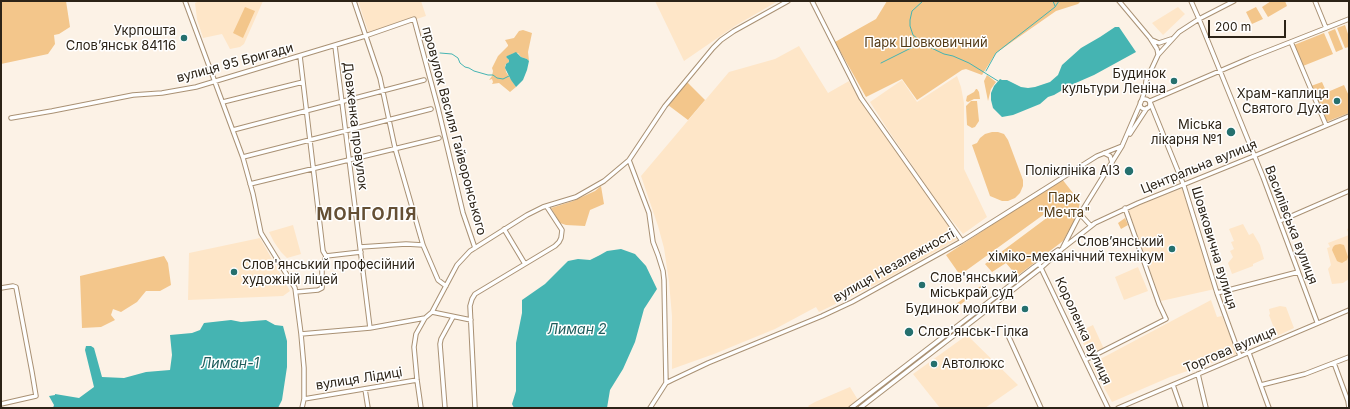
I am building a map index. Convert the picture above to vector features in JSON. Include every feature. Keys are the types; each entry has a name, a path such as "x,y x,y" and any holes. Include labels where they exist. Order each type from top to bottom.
{"street":[{"path":"185,1 243,157 261,233 295,288 304,368 304,399 302,408"},
{"path":"354,1 382,90 395,148 423,245 438,280 446,286"},
{"path":"421,408 417,380 416,334 425,318 432,312 457,265 475,248 527,215 586,193 604,181 629,160 665,106 721,40 734,31 788,1"},
{"path":"812,1 861,98 962,240"},
{"path":"1119,1 1150,38 1157,49 1158,55"},
{"name":"Василівська вулиця","path":"1191,1 1254,156 1318,322"},
{"path":"1122,146 1141,102 1146,81 1158,55 1179,32 1199,19 1234,1"},
{"path":"1315,1 1326,28"},
{"name":"вулиця 95 Бригади","path":"11,118 133,95 162,93 216,82 335,46 414,19"},
{"name":"провулок Василя Гайворонського","path":"414,19 438,108 463,213 475,248"},
{"path":"1141,102 1144,99 1150,101 1349,19"},
{"path":"1150,38 1159,43 1173,38"},
{"path":"1291,42 1326,125"},
{"name":"Довженка провулок","path":"335,46 370,328"},
{"path":"296,292 318,290 322,288 322,269 326,256 323,251 300,56"},
{"path":"233,130 424,80"},
{"name":"Шовковична вулиця","path":"1146,81 1147,95 1184,184 1217,294 1240,356"},
{"path":"223,102 303,82"},
{"path":"1062,248 1080,214 1122,146 1150,106 1150,101"},
{"path":"1141,102 1141,105 1155,114"},
{"path":"243,157 431,109"},
{"name":"Центральна вулиця","path":"851,408 1038,263 1062,248 1095,223 1125,208 1349,116"},
{"path":"250,184 439,138"},
{"name":"вулиця Незалежності","path":"666,383 680,375 852,302 962,240 1097,156 1122,146"},
{"path":"1106,152 1117,155"},
{"path":"1106,152 1110,156 1112,164"},
{"path":"1110,156 1117,155"},
{"path":"629,160 649,213 653,242 663,271 664,280 666,383 650,408"},
{"path":"1280,222 1349,191"},
{"path":"475,408 471,302 475,294 555,246 561,238 561,227 547,207"},
{"path":"1086,360 1166,319 1159,304 1125,208"},
{"path":"1080,214 1091,226"},
{"path":"504,229 525,264"},
{"path":"360,247 406,244 423,245"},
{"name":"Центральна вулиця","path":"860,408 1041,268 1062,248"},
{"path":"326,256 360,252"},
{"name":"Короленка вулиця","path":"1038,263 1108,408"},
{"path":"1217,294 1298,272"},
{"path":"1,288 16,287 36,396 1,404"},
{"name":"Торгова вулиця","path":"1118,408 1349,310"},
{"path":"432,312 471,320"},
{"path":"445,408 440,344 441,339 453,317"},
{"path":"301,334 370,328 425,318"},
{"path":"1007,333 1041,408"},
{"path":"1249,352 1269,408"},
{"path":"1261,385 1305,374 1349,357"},
{"path":"1334,364 1348,401 1349,408"},
{"path":"1198,374 1206,408"},
{"name":"вулиця Лідиці","path":"304,399 417,380"},
{"path":"1173,385 1181,408"},
{"path":"365,389 368,408"}],"shaded area":[{"path":"199,1 263,1 244,44 240,47 230,49 222,34 203,38 197,19 195,3"},
{"path":"358,1 421,1 426,16 369,34"},
{"path":"655,1 778,1 735,26 684,61"},
{"path":"1178,7 1185,14 1163,35 1152,23"},
{"path":"799,46 828,93 849,81 861,102 958,239 881,282 819,312 816,307 775,329 714,354 672,369 672,316 664,248 641,176 729,72 775,59"},
{"path":"957,76 964,103 964,169 987,217 963,234 940,206 870,102 902,80 917,102"},
{"name":"Слов’янський хіміко-механічний технікум","path":"1182,188 1215,289 1161,301 1128,209"},
{"path":"1243,224 1249,235 1253,233 1260,245 1264,259 1253,264 1253,266 1232,274 1228,263 1233,257 1230,251 1234,249 1231,242 1234,241 1229,229"},
{"path":"293,225 301,254 287,258 274,242 269,232"},
{"path":"1349,235 1349,279 1343,283 1332,284 1328,269 1331,265 1327,248 1330,247 1328,243"},
{"name":"Слов'янський професійний художній ліцей","path":"260,238 290,291 283,296 188,300 189,253"},
{"path":"1138,267 1148,291 1124,300 1115,277"},
{"path":"1211,300 1217,317 1222,316 1237,354 1170,377 1112,402 1091,364"},
{"path":"1280,306 1286,307 1294,328 1277,336 1269,315 1269,309"},
{"path":"1093,325 1104,349 1089,356 1078,332"},
{"path":"967,335 1018,385 985,408 940,408 913,374"},
{"path":"850,387 858,400 847,408 810,408 808,406 815,402"}],"green space":[{"path":"1,1 66,1 70,27 59,34 54,35 55,44 48,54 1,64"},
{"name":"Парк Шовковичний","path":"887,1 1081,1 1078,4 1056,11 996,53 982,75 966,69 962,70 917,100 902,79 866,97 835,42 876,19"},
{"path":"1271,1 1285,1 1287,6 1268,17 1262,7"},
{"path":"245,7 255,11 243,38 233,33"},
{"path":"1256,7 1263,19 1252,24 1246,12"},
{"path":"1345,25 1349,37 1349,47 1345,48 1337,28"},
{"path":"1335,29 1343,49 1336,52 1328,32"},
{"path":"523,30 532,33 528,52 529,61 521,57 518,53 514,53 506,57 509,62 505,65 506,72 516,87 510,92 499,83 492,84 492,79 489,80 492,76 492,68 498,56 508,46 505,40 514,38 519,31"},
{"path":"1324,33 1333,54 1303,66 1294,45"},
{"path":"987,75 996,82 991,89 988,101 984,81"},
{"path":"1322,82 1326,91 1315,96 1311,86"},
{"path":"686,83 688,83 705,100 688,120 668,105"},
{"path":"1344,85 1349,96 1349,113 1326,122 1316,97"},
{"path":"976,89 979,92 980,99 974,99 968,102 966,101 967,96"},
{"path":"971,101 977,101 979,121 975,127 972,128 967,125 966,106"},
{"path":"992,132 1004,134 1008,140 1023,180 1023,186 1020,193 1015,198 1008,201 1002,201 990,196 972,145 977,143 985,134"},
{"name":"Парк \"Мечта\"","path":"1062,179 1080,202 1077,217 1063,241 1017,276 1006,263 992,272 985,264 1052,214 1050,210 960,275 946,255"},
{"path":"601,186 604,204 590,210 585,226 566,225 560,223 551,208 573,201 595,191"},
{"path":"1125,218 1128,225 1121,229 1118,223"},
{"path":"1335,245 1344,245 1348,257 1347,260 1342,263 1337,261 1332,250"},
{"path":"164,256 168,263 171,285 160,291 146,291 137,302 121,312 113,309 111,315 115,320 101,327 82,328 80,276"},
{"path":"982,285 984,287 957,307 956,304"}],"water":[{"path":"1115,27 1119,27 1136,52 1094,75 1048,97 1040,104 1013,115 1002,117 993,108 991,93 994,86 1000,79 1028,88 1050,82 1058,75 1062,65 1081,48"},
{"path":"516,52 521,57 529,61 523,80 516,87 505,68 506,64 509,62 506,57"},
{"name":"Лиман 2","path":"621,249 635,254 646,266 657,289 644,309 635,342 623,369 610,390 607,408 514,408 512,404 516,391 516,343 522,313 522,300 545,284 568,261 578,259 590,260 607,251"},
{"name":"Лиман-1","path":"231,320 241,322 266,320 275,325 283,326 287,341 287,367 282,400 278,408 53,408 54,405 49,396 55,394 79,398 94,387 85,350 86,346 91,346 94,348 102,377 124,378 146,372 170,370 172,355 170,335 192,333 200,330 204,323"}],"waterway":[{"path":"923,1 912,11 910,26 913,35 923,43"},
{"path":"1053,1 1055,6"},
{"path":"986,71 996,53 1055,7 1059,1"},
{"path":"881,63 919,44 923,44 944,54 969,63 998,81"},
{"path":"440,53 452,54 458,58 460,63 465,67 474,71 503,79 509,76"}],"place":[{"name":"Укрпошта Слов’янськ 84116","path":"184,38"},
{"name":"Будинок культури Леніна","path":"1174,81"},
{"name":"Храм-каплиця Святого Духа","path":"1337,101"},
{"name":"Міська лікарня №1","path":"1231,132"},
{"name":"Поліклініка АІЗ","path":"1129,171"},
{"name":"Слов’янський хіміко-механічний технікум","path":"1172,249"},
{"name":"Слов'янський професійний художній ліцей","path":"234,272"},
{"name":"Слов'янський міськрай суд","path":"922,285"},
{"name":"Будинок молитви","path":"1025,309"},
{"name":"Слов'янськ-Гілка","path":"909,332"},
{"name":"Автолюкс","path":"934,364"}],"district":[{"name":"МОНГОЛІЯ","path":"367,215"}]}
